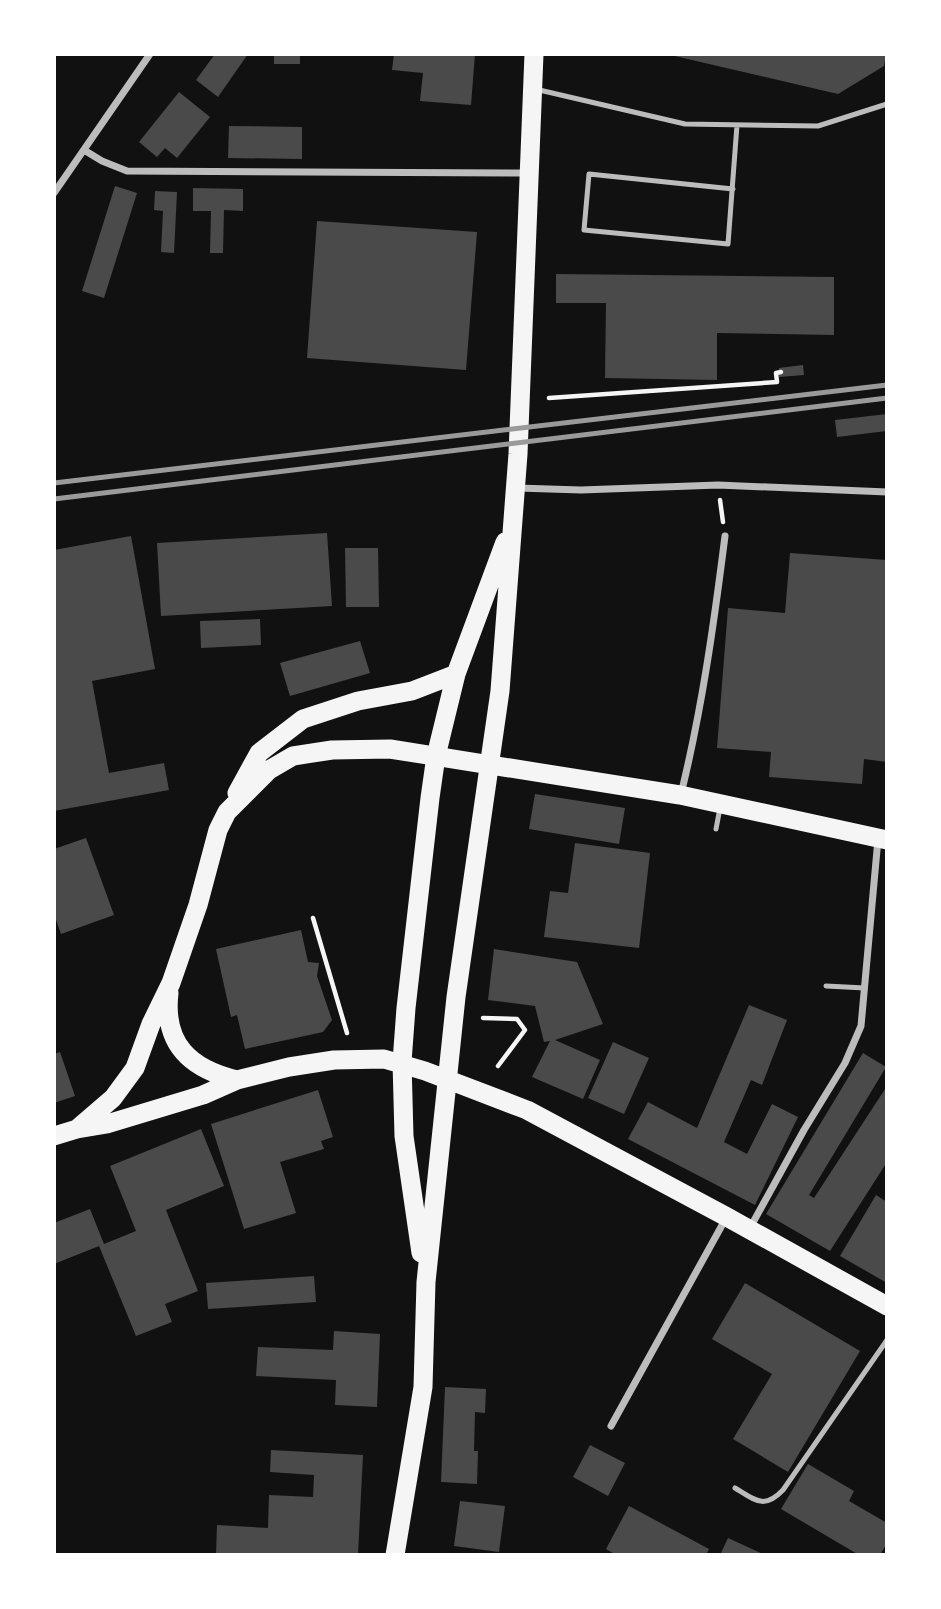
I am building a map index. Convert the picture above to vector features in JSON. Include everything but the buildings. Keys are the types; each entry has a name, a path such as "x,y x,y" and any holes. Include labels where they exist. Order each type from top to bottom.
{"highway":[{"path":"395,1555 423,1387 426,1282 458,983 500,691 519,454 534,54"},
{"path":"426,1282 404,1136 402,1062 406,1008 436,757 456,674 513,521"},
{"path":"77,1129 113,1098 135,1068 151,1024 171,983 198,905 218,830 259,753 303,719 358,701 412,691 456,674"},
{"path":"227,812 269,770 293,756 332,750 390,749 680,795 883,839"},
{"path":"171,983 169,1019 174,1037 184,1054 213,1074 237,1080"},
{"path":"54,1136 107,1124 203,1095 237,1080 289,1067 362,1058 402,1062 527,1110 727,1217 887,1307"}],"street":[{"path":"54,193 150,54"},
{"path":"84,150 127,171 530,173"},
{"path":"515,488 581,490 718,485 887,492"},
{"path":"680,795 695,737 712,640 724,536"},
{"path":"749,1230 804,1130 845,1063 861,1026 883,839"},
{"path":"611,1426 727,1217"}],"lane":[{"path":"532,88 685,124 818,126 887,104"},
{"path":"733,189 589,174 584,230 728,244 733,189 737,125"},
{"path":"716,829 721,804"},
{"path":"826,986 865,988"},
{"path":"735,1488 759,1503 773,1501 887,1340"}],"path":[{"path":"549,398 777,382 776,373 781,372"},
{"path":"718,485 724,536"},
{"path":"313,918 347,1033"},
{"path":"483,1018 517,1019 525,1030 498,1066"}],"railway":[{"path":"54,483 887,385"},
{"path":"54,499 887,398"}]}
